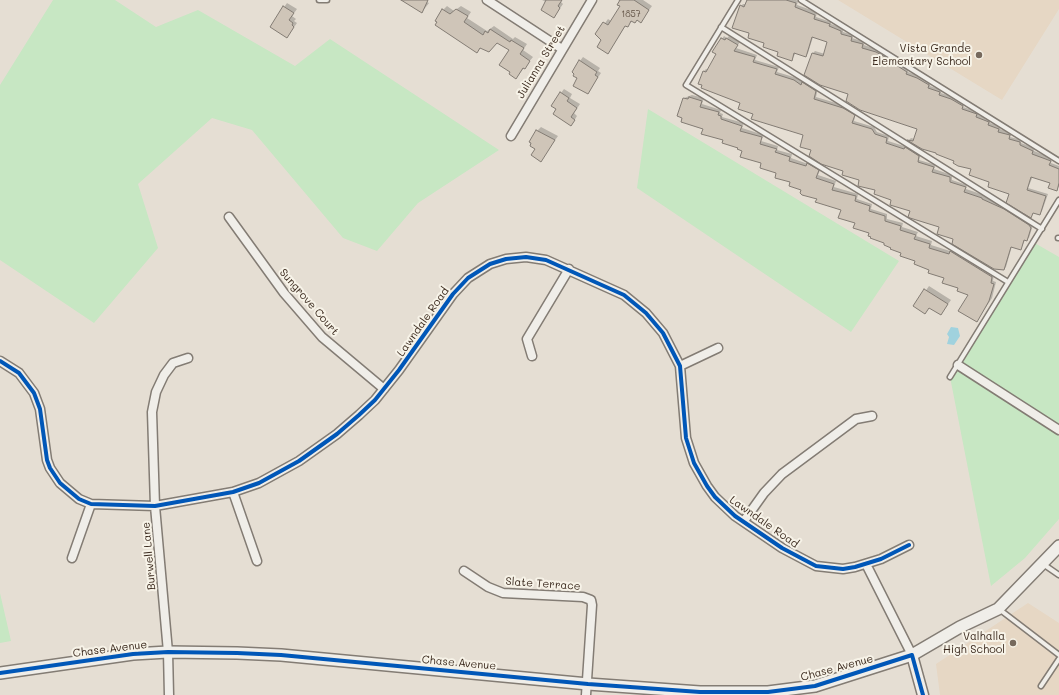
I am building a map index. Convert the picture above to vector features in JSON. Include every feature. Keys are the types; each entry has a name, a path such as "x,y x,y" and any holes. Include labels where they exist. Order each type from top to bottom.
{"main road":[{"name":"Chase Avenue","path":"0,673 109,657 168,652 281,655 587,689 708,692 816,690 912,655 960,627 998,609 1059,546"}],"street":[{"path":"487,0 562,49"},
{"name":"Julianna Street","path":"511,136 592,0"},
{"name":"Sungrove Court","path":"229,217 284,293 322,337 384,389"},
{"name":"Lawndale Road","path":"0,361 19,373 34,393 40,409 47,460 54,476 72,494 91,504 156,506 233,492 279,472 319,448 359,415 384,389 452,294 476,272 496,262 526,257 546,260 569,269 624,295 636,303 663,333 680,366 686,438 694,463 707,486 725,507 782,548 816,566 843,569 866,564 888,556 909,545"},
{"path":"532,356 527,339 569,269"},
{"path":"680,366 718,348"},
{"name":"Burwell Lane","path":"169,695 168,652 156,506 154,402 160,382 168,369 173,363 188,358"},
{"path":"958,365 1059,430"},
{"path":"744,521 764,493 782,474 856,420 872,416"},
{"path":"233,492 257,561"},
{"path":"72,558 91,504"},
{"path":"866,564 912,655 923,695"},
{"name":"Slate Terrace","path":"464,571 488,587 503,593 583,597 591,600 587,689"}],"lane":[{"path":"319,0 327,0"},
{"path":"738,0 686,85 1008,282"},
{"path":"801,0 1059,161"},
{"path":"721,28 1042,229"},
{"path":"950,377 1059,200"},
{"path":"1043,564 1059,575"},
{"path":"998,609 1059,655"},
{"path":"1041,686 1059,659"}],"shaded area":[{"name":"Vista Grande Elementary School","path":"838,0 1059,0 1059,9 1002,100"},
{"name":"Valhalla High School","path":"1028,603 1059,623 1059,695 940,695 936,664"}],"green space":[{"path":"53,0 115,0 156,27 198,10 295,66 330,39 499,150 418,203 377,251 343,238 252,130 212,118 138,184 158,248 94,323 0,260 0,85"},
{"path":"648,109 899,261 851,332 637,188"},
{"path":"1033,242 1059,257 1059,519 1025,558 991,586 950,377"},
{"path":"0,593 11,641 0,643"}],"water":[{"path":"951,327 958,328 960,336 954,345 947,344 949,337 947,334"}],"building":[{"path":"401,0 428,0 422,13"},
{"path":"546,0 562,0 558,6 560,8 554,18 541,10"},
{"path":"620,0 634,0 649,10 641,23 637,20 635,23 631,21 628,27 625,26 608,54 597,47 601,40 595,34 603,22 608,25 620,6 617,5"},
{"path":"747,0 786,0 796,3 795,7 815,15 814,19 830,24 829,26 841,31 841,34 852,37 851,41 863,44 862,48 876,52 885,57 884,61 896,65 907,72 906,74 929,85 928,88 940,92 939,95 951,99 963,106 962,109 977,114 976,117 989,122 988,125 999,129 998,132 1010,135 1009,139 1020,142 1020,145 1033,151 1032,154 1051,161 1049,165 1059,169 1059,183 1057,191 1048,188 1050,183 1031,177 1027,190 1046,196 1040,215 1033,213 1031,218 1006,203 1009,194 988,187 989,182 969,175 971,169 958,166 953,163 954,161 922,149 907,140 913,141 917,129 860,110 846,101 848,94 820,85 804,75 812,53 823,56 827,42 812,37 806,57 794,53 792,61 777,56 778,52 763,47 764,43 748,38 749,33 732,28 740,5 744,7"},
{"path":"283,6 294,13 289,20 293,23 292,25 294,27 287,38 270,27"},
{"path":"442,9 450,14 456,9 468,16 464,22 483,35 485,31 488,33 490,29 510,42 511,40 524,48 520,54 530,61 525,69 523,68 516,79 509,74 510,72 499,65 509,50 497,43 489,52 480,48 477,53 435,25 437,22 435,21"},
{"path":"721,38 725,40 726,38 738,45 734,51 755,57 753,62 777,69 775,74 794,80 801,85 802,82 816,91 814,99 843,108 855,115 852,123 872,129 875,134 887,138 886,143 904,149 905,147 919,156 918,162 934,167 932,172 950,177 950,182 966,187 964,192 982,198 1004,209 1029,225 1031,228 1027,241 1024,240 1021,250 1011,247 1004,270 994,269 952,244 953,239 937,234 939,227 908,217 910,211 890,205 891,200 874,194 875,190 858,186 859,180 842,175 843,171 821,164 809,156 811,150 800,147 803,135 751,119 753,114 738,109 740,103 701,88 702,85 698,84 703,71 706,72 716,54 712,52"},
{"path":"579,60 597,72 595,75 598,77 588,94 573,86 577,78 573,76 574,74 572,72"},
{"path":"560,92 569,98 567,101 577,108 571,117 575,120 571,126 553,114 556,109 551,106"},
{"path":"689,97 702,101 700,107 719,112 718,115 721,116 721,119 742,126 740,131 762,137 760,144 777,149 775,152 790,157 789,161 806,166 807,163 819,170 816,178 834,184 832,190 856,196 855,201 870,206 869,211 885,216 885,221 901,226 900,230 916,235 914,239 930,244 929,248 949,254 950,251 992,277 991,283 994,284 989,301 977,322 958,311 968,295 957,291 958,288 942,283 944,278 928,273 929,270 914,264 915,261 900,256 901,253 890,249 891,248 884,245 884,243 870,238 871,237 868,236 869,233 853,228 855,223 838,218 841,210 815,202 817,199 802,195 800,193 801,190 789,186 790,182 775,178 776,173 760,168 761,163 740,157 742,151 737,149 738,148 722,143 723,140 701,134 703,129 681,122 682,118 677,116 683,98 688,99"},
{"path":"536,130 555,140 541,162 531,155 535,149 530,146 531,143 529,142"},
{"path":"924,289 948,304 941,315 929,308 925,314 913,306"}],"cycle path":[{"path":"0,361 19,373 34,393 40,409 47,460 50,468 60,483 79,499 91,504 155,506 233,492 259,483 299,461 337,434 359,415 375,400 399,370 453,294 468,278 490,264 506,259 526,257 546,260 624,295 646,313 663,333 680,366 686,438 694,463 715,497 735,516 782,548 816,566 843,569 855,567 881,559 909,545"},
{"path":"0,673 133,654 168,652 237,653 281,655 588,684 700,692 768,692 815,686 912,655 923,695"}],"place":[{"name":"Vista Grande Elementary School","path":"979,55"},
{"name":"Valhalla High School","path":"1013,643"}]}
